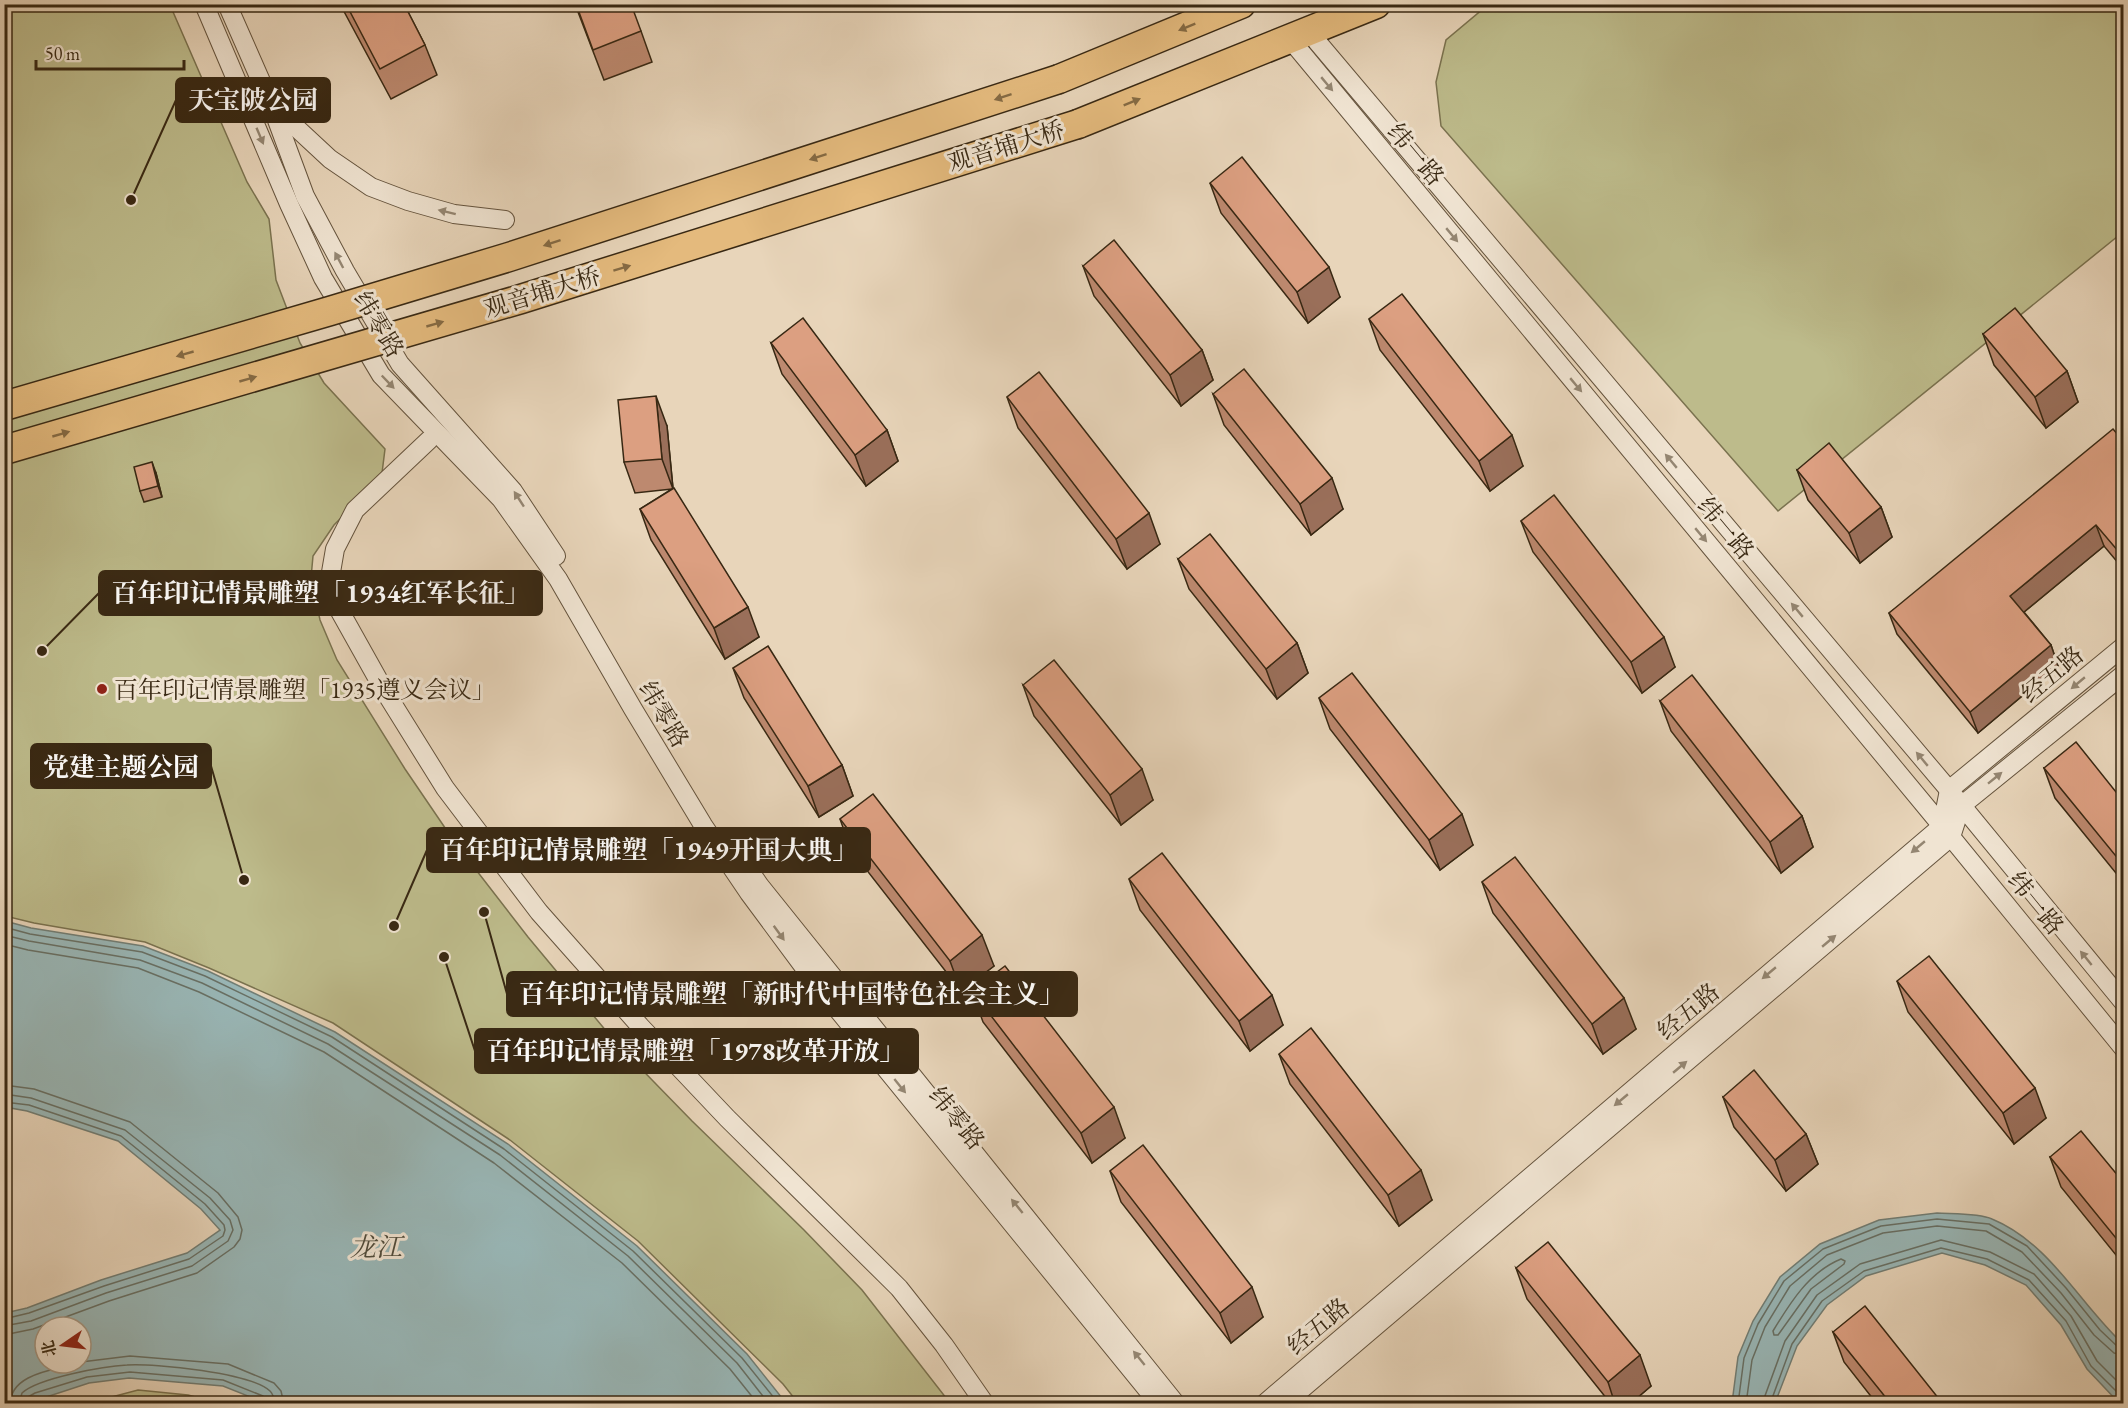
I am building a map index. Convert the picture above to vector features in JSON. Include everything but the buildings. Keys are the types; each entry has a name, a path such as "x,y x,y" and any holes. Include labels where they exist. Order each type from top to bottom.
{"main road":[{"name":"观音埔大桥","path":"4,406 487,263 1059,79 1241,4"},
{"name":"观音埔大桥","path":"4,450 522,299 1078,124 1376,4"}],"street":[{"name":"纬零路","path":"204,4 323,278 381,375 501,499 558,579 680,786 749,893 812,978 1159,1404"},
{"name":"纬零路","path":"227,4 271,104 305,196 345,271 400,364 513,491 569,576 642,704 712,819 760,886 1176,1404"},
{"name":"纬一路","path":"1300,35 1948,790 2124,1003"},
{"name":"纬一路","path":"1300,35 2124,1049"},
{"path":"271,104 330,159 371,187 408,201 454,214 505,220"},
{"path":"429,440 355,510 335,549 330,578 337,606 373,670 445,788 539,912 640,1026 728,1118 899,1288 944,1345 984,1404"},
{"name":"经五路","path":"1948,790 2124,646"},
{"path":"1284,1404 1947,831 1961,806 2124,674"},
{"path":"1947,831 1948,790"},
{"name":"经五路","path":"1264,1404 1947,831"}],"shaded area":[{"path":"5,5 170,5 247,182 269,219 276,280 300,343 324,383 385,449 382,473 334,525 313,556 311,578 320,620 337,660 405,769 456,844 528,937 617,1044 862,1290 950,1403 798,1403 783,1384 638,1241 510,1140 333,1023 145,942 5,916"},
{"path":"1496,5 2123,5 2123,232 1778,511 1441,126 1436,82 1446,40 1483,9"},
{"path":"138,1390 188,1395 218,1403 89,1403"}],"water":[{"name":"龙江","path":"5,921 31,928 143,946 208,971 335,1032 508,1144 637,1246 747,1354 786,1403 268,1404 223,1386 129,1378 89,1383 28,1403 5,1403 5,1313 27,1308 101,1280 187,1253 220,1230 201,1209 118,1141 27,1111 5,1107"},
{"path":"1937,1213 1973,1215 1992,1219 2031,1243 2047,1258 2123,1344 2123,1403 2119,1403 2087,1369 2061,1325 2026,1285 1985,1265 1942,1253 1866,1276 1827,1305 1797,1346 1775,1403 1732,1403 1738,1357 1753,1321 1780,1277 1820,1244 1879,1220"}],"place":[{"name":"天宝陂公园","path":"131,200"},
{"name":"百年印记情景雕塑「1934红军长征」","path":"42,651"},
{"name":"百年印记情景雕塑「1935遵义会议」","path":"102,689"},
{"name":"党建主题公园","path":"244,880"},
{"name":"百年印记情景雕塑「新时代中国特色社会主义」","path":"484,912"},
{"name":"百年印记情景雕塑「1949开国大典」","path":"394,926"},
{"name":"百年印记情景雕塑「1978改革开放」","path":"444,957"}]}
